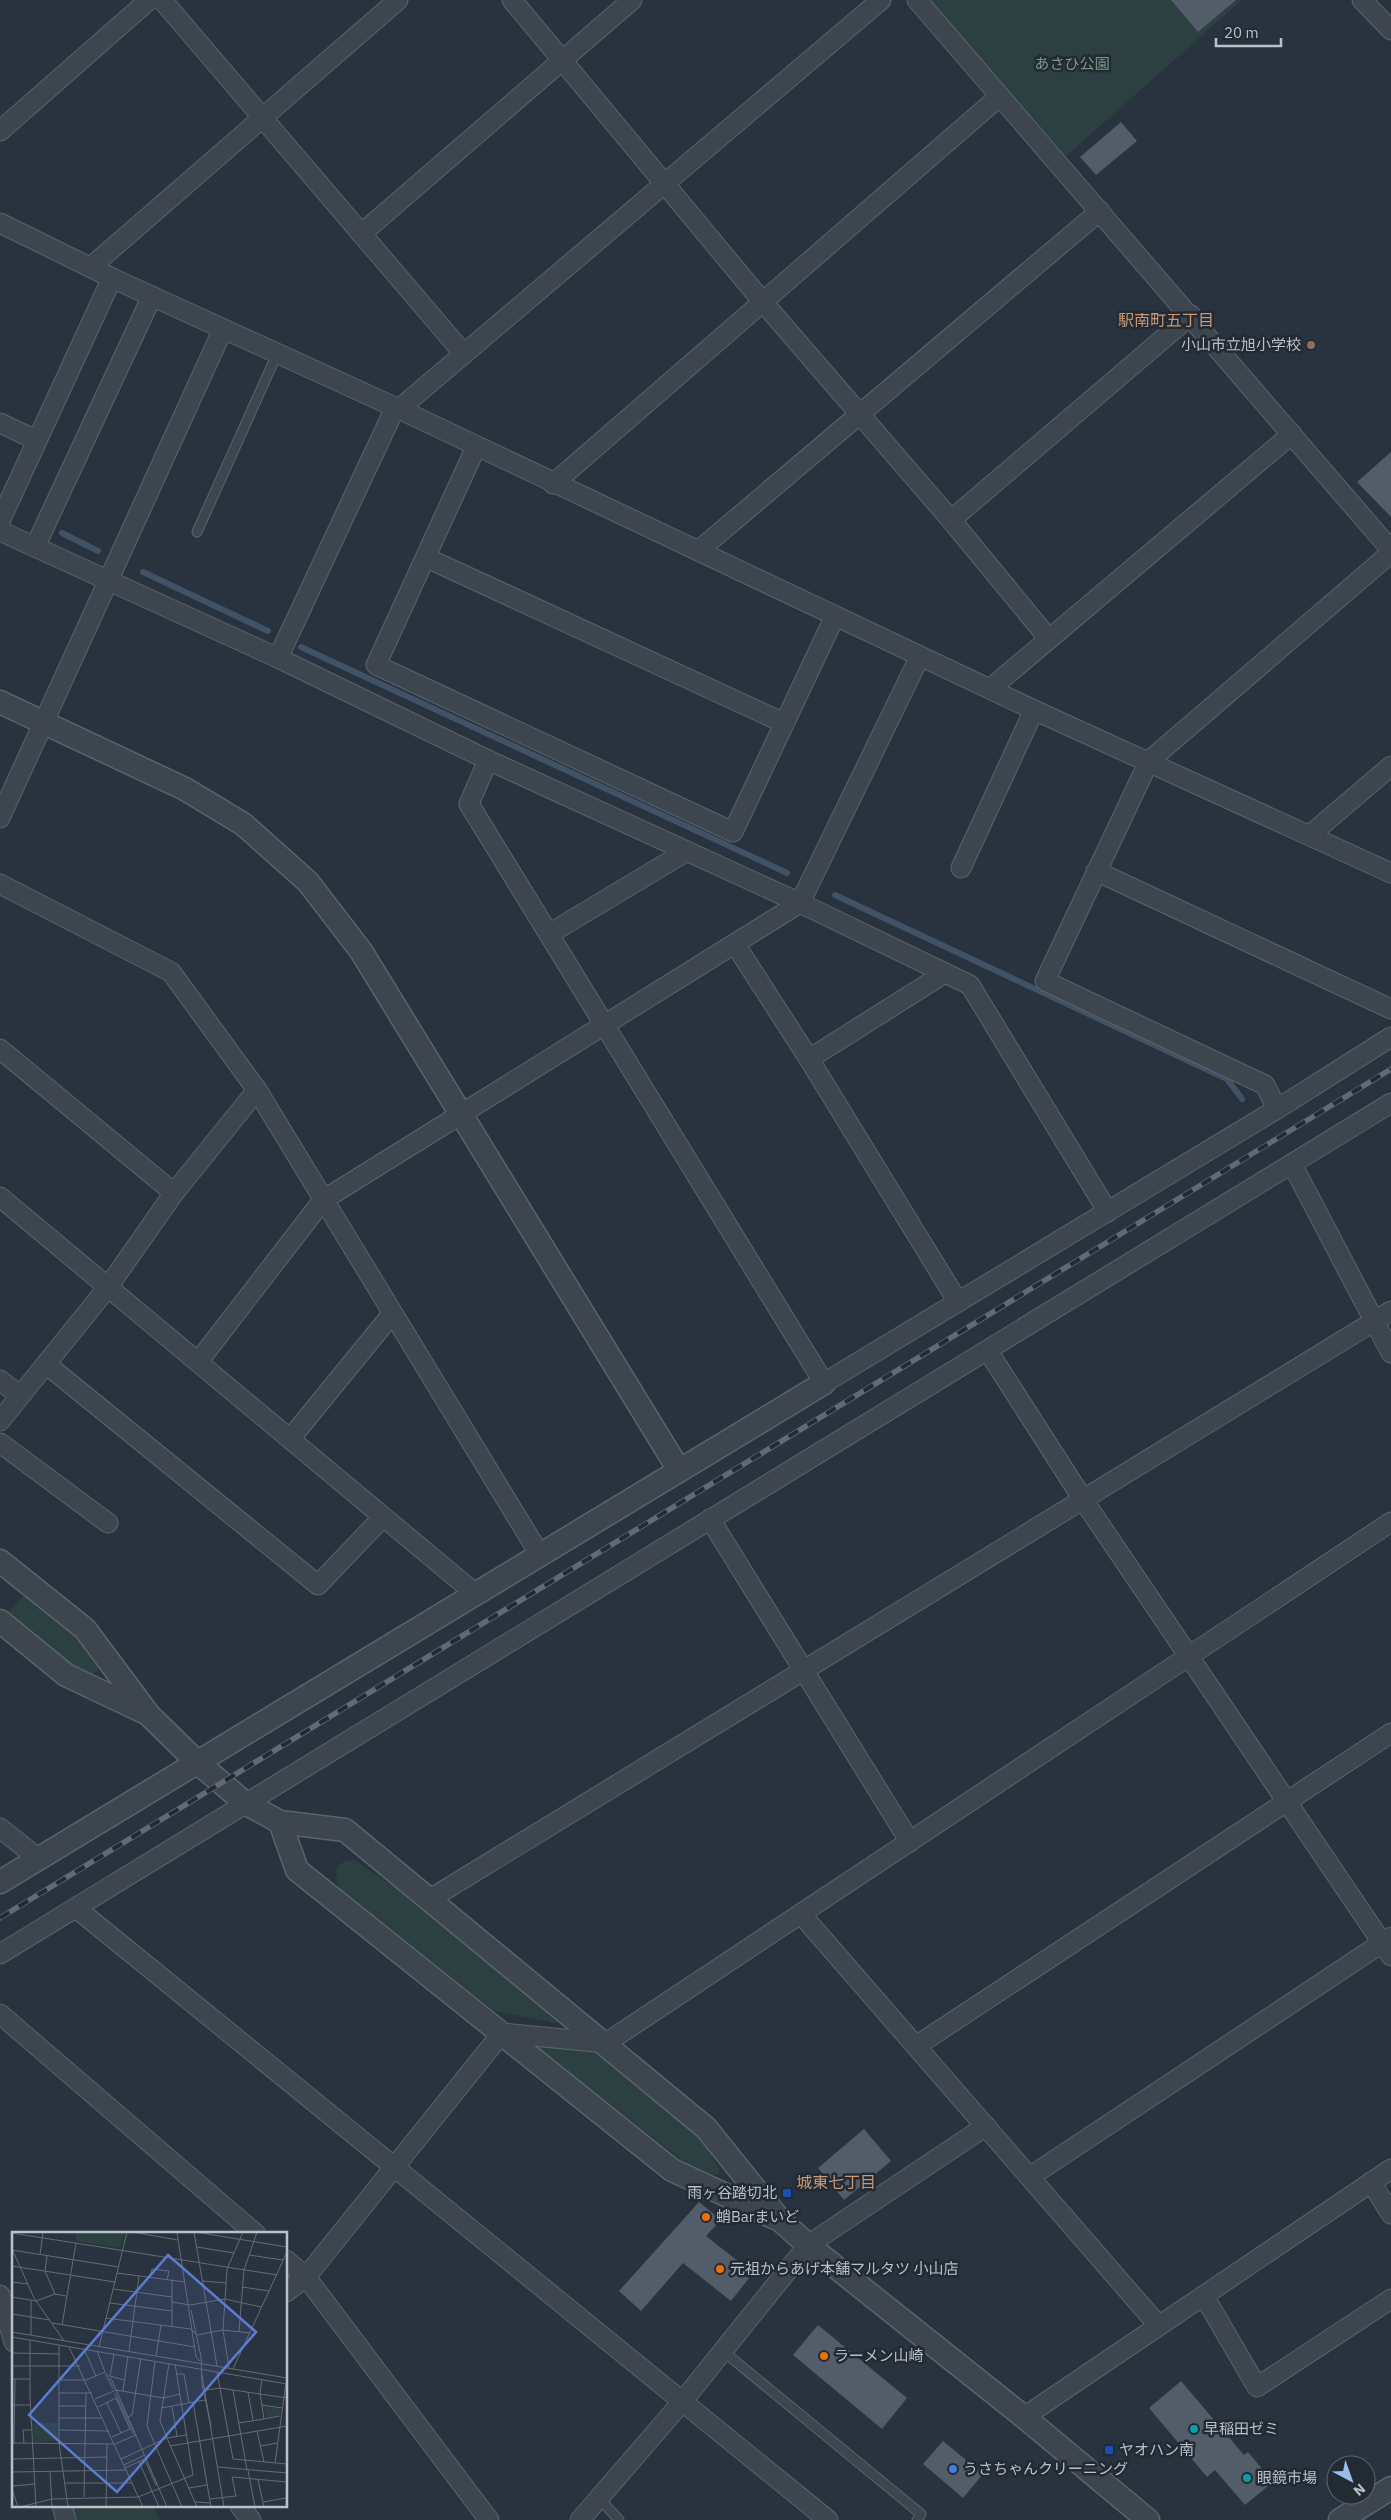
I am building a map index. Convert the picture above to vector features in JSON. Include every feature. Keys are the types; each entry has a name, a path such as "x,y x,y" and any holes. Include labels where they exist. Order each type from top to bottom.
{"street":[{"path":"0,131 149,0"},
{"path":"162,0 464,354"},
{"path":"92,266 398,0"},
{"path":"512,0 666,182 762,301 951,520 1049,639"},
{"path":"361,234 632,0"},
{"path":"278,658 397,409 881,0"},
{"path":"917,0 1191,315 1391,552 1150,761 1045,981 1265,1085 1277,1109"},
{"path":"1362,0 1391,30"},
{"path":"553,484 1000,96"},
{"path":"698,551 1100,210"},
{"path":"0,223 92,266 112,278 397,409 476,448 991,688 1034,710 1150,761 1310,835 1376,868 1391,873"},
{"path":"0,521 112,278"},
{"path":"35,547 152,296"},
{"path":"951,520 1191,315"},
{"path":"0,818 223,328"},
{"path":"0,423 36,440"},
{"path":"991,688 1292,434"},
{"path":"476,448 376,666 733,832 835,616"},
{"path":"0,531 278,658 488,760 800,903 970,985 1108,1212"},
{"path":"427,558 784,723"},
{"path":"198,1362 322,1200 605,1026 800,903 920,656"},
{"path":"0,702 193,794 243,824 308,882 361,951 679,1470"},
{"path":"961,868 1034,710"},
{"path":"488,760 469,804 824,1383"},
{"path":"1310,835 1391,766"},
{"path":"549,934 687,851"},
{"path":"1096,871 1335,981 1391,1009"},
{"path":"0,884 171,972 257,1090 322,1200 540,1555"},
{"path":"734,944 809,1059 958,1302"},
{"path":"809,1059 945,973"},
{"path":"0,1882 1108,1212 1391,1037"},
{"path":"0,1049 174,1193"},
{"path":"0,1421 108,1287 174,1193 257,1090"},
{"path":"0,1954 1391,1103"},
{"path":"1292,1164 1391,1353"},
{"path":"0,1197 476,1595"},
{"path":"430,1899 1084,1501 1391,1311"},
{"path":"290,1439 392,1314"},
{"path":"988,1351 1084,1501 1188,1656 1287,1802 1388,1945 1031,2176"},
{"path":"46,1364 318,1585 384,1517"},
{"path":"0,1380 20,1396"},
{"path":"0,1443 108,1523"},
{"path":"710,1518 910,1842"},
{"path":"502,2033 606,2043 1391,1522"},
{"path":"0,1561 85,1629 149,1715 197,1762 246,1803 280,1822 345,1830 606,2043 706,2128 780,2220 808,2245 1024,2416 1148,2520"},
{"path":"0,1621 66,1674 149,1715"},
{"path":"916,2046 1391,1733"},
{"path":"280,1822 296,1870 672,2170 780,2220"},
{"path":"0,1828 39,1858"},
{"path":"76,1908 828,2520"},
{"path":"801,1914 1031,2176 1158,2325"},
{"path":"0,2014 254,2232"},
{"path":"288,2290 306,2277 502,2033"},
{"path":"580,2520 682,2402 808,2245 986,2126"},
{"path":"1024,2416 1391,2169"},
{"path":"1371,2182 1391,2214"},
{"path":"288,2262 306,2277 489,2520"},
{"path":"0,2295 12,2335"},
{"path":"1204,2296 1257,2387 1391,2300"},
{"path":"1340,2520 1391,2488"},
{"path":"242,2508 251,2520"}],"lane":[{"path":"197,532 277,354"},
{"path":"723,2351 921,2514 917,2520"},
{"path":"599,2498 619,2520"}],"green space":[{"name":"あさひ公園","path":"930,0 1242,0 1066,156"},
{"path":"29,1589 79,1631 101,1665 97,1672 87,1676 66,1667 5,1616"},
{"path":"354,1860 408,1896 557,2019 556,2023 494,2011 338,1887 337,1868 347,1861"},
{"path":"532,2043 598,2053 705,2143 720,2170 719,2174 714,2175 686,2163"},
{"path":"68,2508 154,2508 160,2520 71,2520"}],"building":[{"path":"1171,0 1236,0 1198,32"},
{"path":"1121,122 1137,141 1096,175 1080,157"},
{"path":"1391,452 1391,517 1357,482"},
{"path":"864,2129 891,2161 844,2200 818,2168"},
{"path":"699,2202 721,2220 706,2236 753,2273 731,2301 683,2263 641,2311 619,2291"},
{"path":"818,2325 907,2398 882,2429 793,2355"},
{"name":"早稲田ゼミ","path":"1181,2381 1244,2455 1248,2452 1273,2482 1245,2505 1215,2470 1207,2477 1149,2408"},
{"name":"うさちゃんクリーニング","path":"943,2441 983,2474 963,2498 923,2464"}],"waterway":[{"path":"62,533 98,551"},
{"path":"143,572 268,631"},
{"path":"301,647 787,873"},
{"path":"835,895 1227,1079 1242,1099"}],"railway":[{"path":"0,1918 1391,1069"}],"place":[{"name":"小山市立旭小学校","path":"1311,345"},
{"name":"雨ヶ谷踏切北","path":"787,2193"},
{"name":"蛸Barまいど","path":"706,2217"},
{"name":"元祖からあげ本舗マルタツ 小山店","path":"720,2269"},
{"name":"ラーメン山崎","path":"824,2356"},
{"name":"早稲田ゼミ","path":"1194,2429"},
{"name":"ヤオハン南","path":"1109,2450"},
{"name":"うさちゃんクリーニング","path":"953,2469"},
{"name":"眼鏡市場","path":"1247,2478"}],"district":[{"name":"駅南町五丁目","path":"1166,320"},
{"name":"城東七丁目","path":"836,2182"}]}
